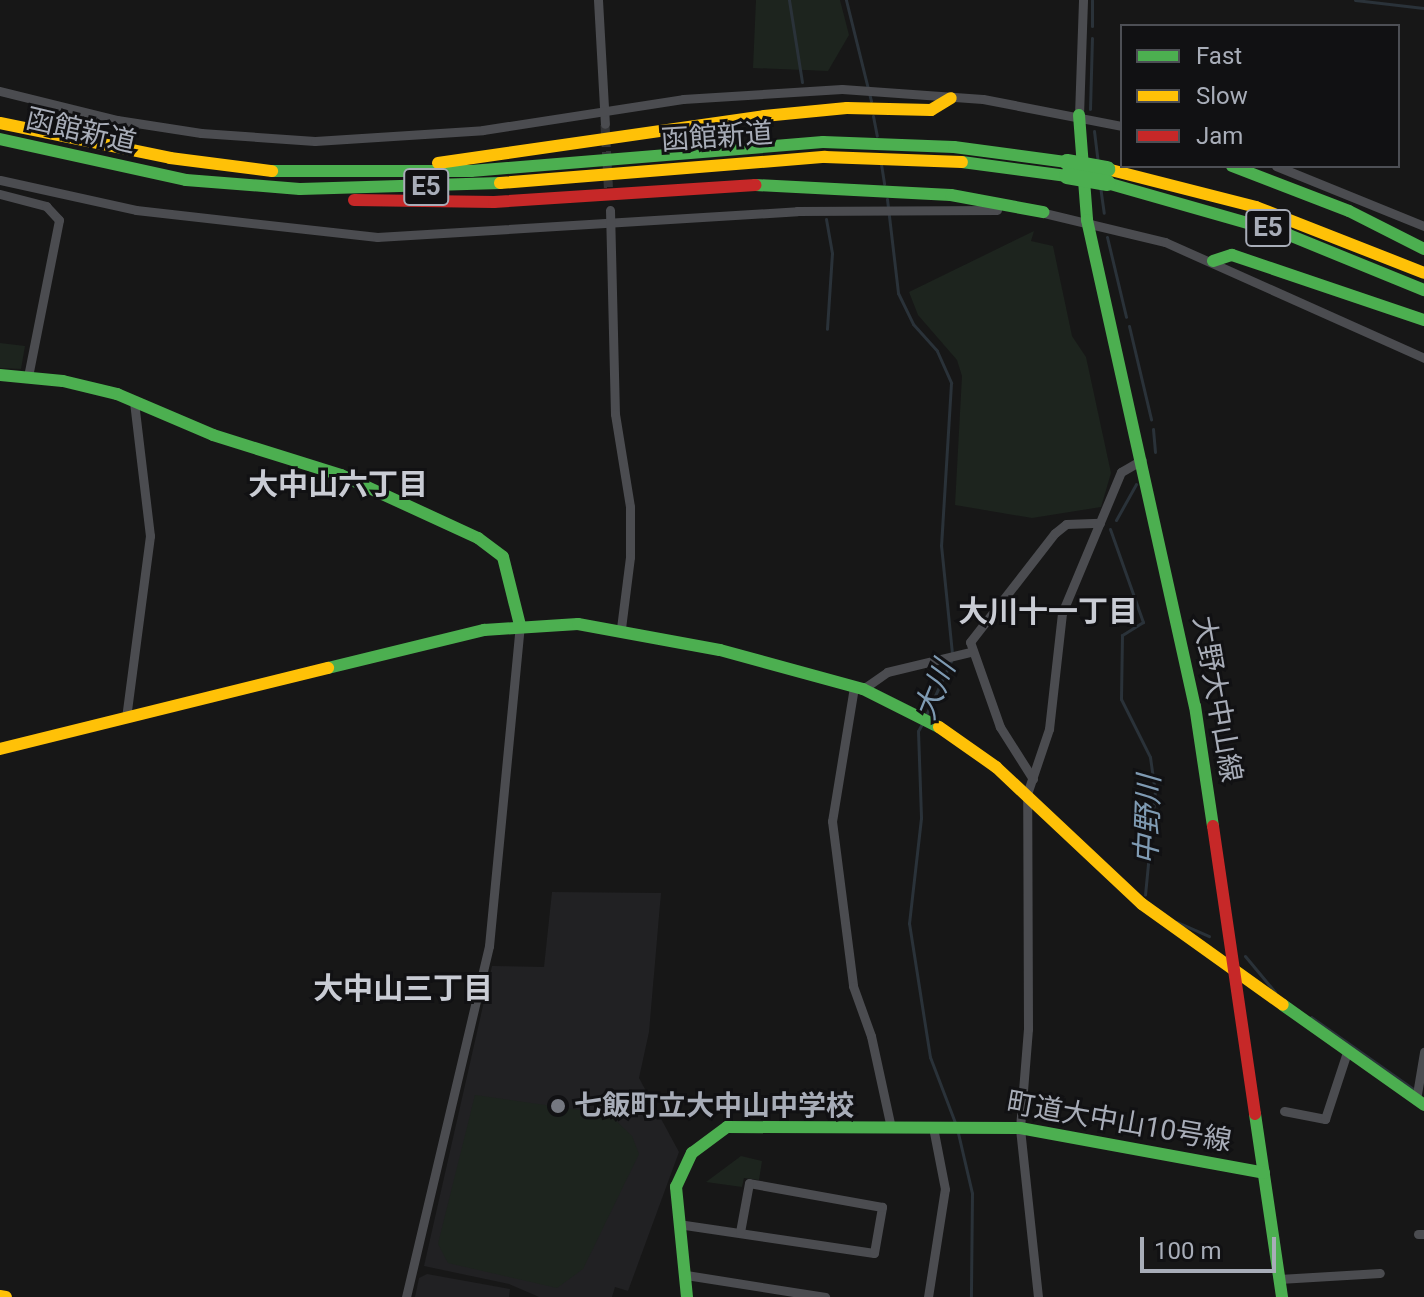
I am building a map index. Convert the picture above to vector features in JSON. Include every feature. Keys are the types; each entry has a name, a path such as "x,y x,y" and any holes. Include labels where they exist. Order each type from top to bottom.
{"main road":[{"path":"300,174 447,162 847,108 931,110 951,98"},
{"name":"大野大中山線","path":"1079,115 1087,220 1195,706 1282,1297"},
{"name":"函館新道","path":"0,123 170,158 300,174 471,171 707,148 854,149 1067,169 1256,207 1424,273"},
{"name":"函館新道","path":"0,139 186,180 359,190 854,149"},
{"path":"1237,168 1349,211 1424,249"},
{"name":"函館新道","path":"1107,176 1289,235 1424,290"},
{"path":"186,180 318,198 434,203 744,184 863,188 896,199 951,195 1043,212"},
{"path":"1213,261 1232,255 1424,320"},
{"path":"0,375 28,377 134,402 213,435 341,475 491,544 512,577 520,625"},
{"path":"0,749 429,642 520,625 621,628 859,688 932,722 1030,786 1142,904 1420,1102"},
{"name":"町道大中山10号線","path":"687,1297 676,1187 684,1164 720,1130 963,1125 1020,1128 1264,1173"},
{"path":"0,1296 6,1297"}],"street":[{"path":"598,0 605,124"},
{"path":"1079,115 1083,0"},
{"path":"0,91 117,120 302,140 432,135 683,99 842,89 951,98 1079,115 1120,125"},
{"path":"1281,168 1424,226"},
{"path":"0,180 136,210 309,233 465,236 611,222 867,208 896,199"},
{"path":"0,194 46,206 59,220 28,377"},
{"path":"610,210 615,414 630,507 630,557 621,628"},
{"path":"1043,212 1087,220 1213,261 1424,358"},
{"path":"126,718 150,536 134,402"},
{"path":"1038,1297 1020,1128 1028,1029 1030,786 1049,729 1062,613 1121,472 1142,460"},
{"path":"1030,786 1000,727 970,652 983,620 1055,533 1066,524 1100,523"},
{"path":"406,1297 489,946 520,625"},
{"path":"891,1128 871,1036 853,986 832,821 859,688 887,672 970,652"},
{"path":"1284,1111 1325,1119 1347,1052"},
{"path":"1420,1102 1424,1052"},
{"path":"928,1297 945,1189 938,1126"},
{"path":"678,1224 874,1253 882,1207 749,1183 740,1232"},
{"path":"1279,1279 1380,1273"},
{"path":"686,1275 825,1297"}],"shaded area":[{"path":"756,0 840,0 849,35 828,71 753,68"},
{"path":"1034,231 1031,241 1053,246 1072,336 1086,357 1111,473 1101,507 1032,518 955,505 962,376 957,360 918,315 909,292"},
{"path":"0,343 25,346 21,369 0,368"},
{"name":"七飯町立大中山中学校","path":"552,892 661,893 649,1032 639,1078 679,1152 628,1291 615,1287 612,1297 539,1297 509,1284 424,1266 492,966 544,967"},
{"path":"475,1095 609,1114 632,1136 639,1154 583,1269 557,1288 448,1263 438,1244"},
{"path":"741,1156 762,1161 759,1180 744,1178 742,1187 706,1182"},
{"path":"427,1274 510,1289 509,1297 415,1297 419,1278"}],"waterway":[{"path":"789,0 802,82"},
{"name":"大川","path":"846,0 871,101"},
{"name":"中野川","path":"1092,0 1092,26"},
{"name":"中野川","path":"1355,0 1424,8"},
{"name":"中野川","path":"1090,109 1092,38"},
{"name":"大川","path":"873,116 877,136"},
{"name":"中野川","path":"1094,131 1098,163"},
{"name":"大川","path":"881,164 884,184"},
{"name":"中野川","path":"1100,186 1104,213"},
{"name":"大川","path":"887,199 898,293 913,324 937,351 951,383 941,545 952,653"},
{"path":"826,219 832,253 827,329"},
{"name":"中野川","path":"1107,237 1126,317"},
{"name":"中野川","path":"1129,326 1151,419"},
{"name":"中野川","path":"1153,429 1155,452"},
{"name":"中野川","path":"1116,520 1136,484"},
{"name":"中野川","path":"1110,529 1143,622 1122,635 1121,699 1150,757 1155,791 1145,895"},
{"name":"大川","path":"926,715 951,661"},
{"name":"大川","path":"923,722 918,731 921,818 909,923 930,1057 956,1125"},
{"name":"中野川","path":"1177,922 1209,936"},
{"name":"中野川","path":"1245,956 1275,992"},
{"name":"中野川","path":"1311,1017 1413,1089"},
{"name":"大川","path":"958,1133 972,1193 971,1297"}],"tunnel":[{"path":"605,124 609,198"}],"traffic: fast":[{"path":"1079,115 1087,220 1195,706 1213,826"},
{"path":"0,139 186,180 300,189 500,183"},
{"path":"272,171 471,171 823,142 954,147 1067,162"},
{"path":"962,162 1067,176"},
{"path":"1067,162 1107,169"},
{"path":"1237,168 1349,211 1424,249"},
{"path":"1067,176 1107,183"},
{"path":"1107,183 1289,235 1424,290"},
{"path":"755,185 951,195 1043,212"},
{"path":"1213,261 1232,255 1424,320"},
{"path":"0,375 63,381 117,394 213,435 341,475 478,538 503,557 520,625"},
{"path":"328,668 484,630 578,624 720,650 863,689 939,727"},
{"path":"1283,1005 1424,1105"},
{"path":"1255,1114 1282,1297"},
{"path":"687,1297 676,1187 692,1153 727,1127 1020,1128 1264,1173"}],"traffic: slow":[{"path":"438,163 764,116 847,108 931,110 951,98"},
{"path":"0,123 170,158 272,171"},
{"path":"500,183 825,157 962,162"},
{"path":"1107,169 1256,207 1424,273"},
{"path":"0,749 328,668"},
{"path":"939,727 996,767 1142,904 1283,1005"},
{"path":"0,1296 6,1297"}],"traffic: jam":[{"path":"354,200 494,202 755,185"},
{"path":"1213,826 1255,1114"}],"place":[{"name":"七飯町立大中山中学校","path":"558,1106"}],"district":[{"name":"大中山六丁目","path":"338,485"},
{"name":"大川十一丁目","path":"1048,612"},
{"name":"大中山三丁目","path":"403,989"}]}
